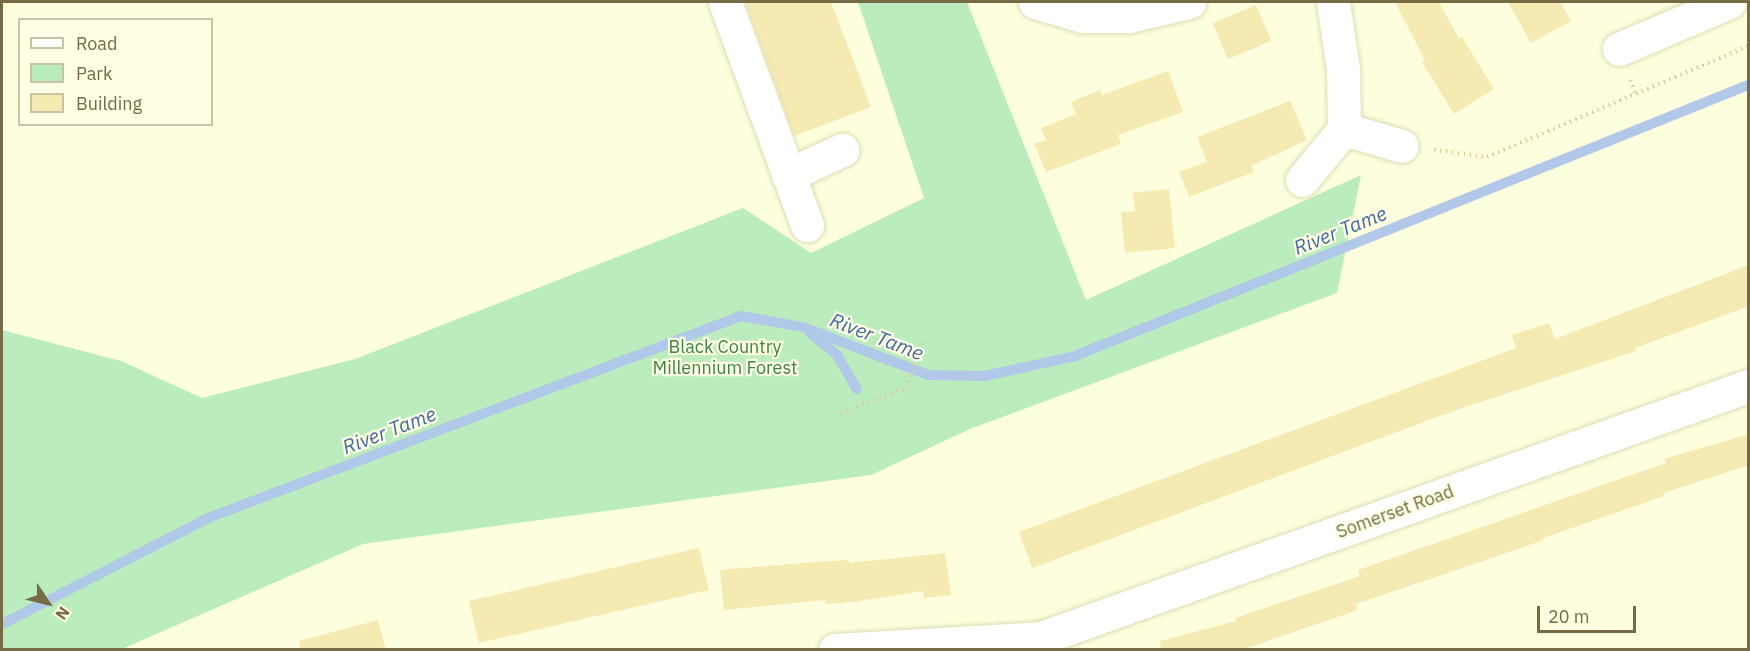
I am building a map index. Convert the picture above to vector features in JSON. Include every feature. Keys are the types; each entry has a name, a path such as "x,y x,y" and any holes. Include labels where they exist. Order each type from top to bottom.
{"street":[{"path":"724,2 807,225"},
{"path":"1035,2 1082,16 1129,16 1189,2"},
{"path":"1302,180 1344,129 1343,69 1333,2"},
{"path":"1618,49 1696,8 1729,2"},
{"path":"1344,129 1402,146"},
{"path":"788,175 842,150"},
{"name":"Somerset Road","path":"835,650 1042,644 1749,386"}],"path":[{"path":"1402,146 1486,157 1749,46"},
{"path":"840,412 906,388 924,338"}],"green space":[{"name":"Black Country Millennium Forest","path":"858,2 967,2 1086,300 1361,175 1337,293 970,429 871,475 363,544 122,649 2,649 2,330 121,361 202,398 355,359 743,208 811,253 924,198"}],"building":[{"path":"745,2 831,2 871,107 794,136"},
{"path":"1395,2 1439,2 1459,39 1462,37 1494,89 1454,114 1422,62 1425,60"},
{"path":"1508,2 1560,2 1571,21 1531,43"},
{"path":"1256,5 1271,41 1228,59 1213,23"},
{"path":"1168,71 1183,112 1118,135 1121,144 1046,172 1034,144 1046,140 1041,128 1076,114 1071,102 1100,90 1102,95"},
{"path":"1290,101 1307,140 1251,166 1254,172 1189,197 1179,172 1207,162 1197,137"},
{"path":"1169,189 1175,248 1125,253 1121,212 1135,211 1133,193"},
{"path":"1749,265 1749,306 1635,348 1636,351 1456,410 1032,568 1019,532 1516,348 1512,335 1549,323 1555,339"},
{"path":"1749,434 1749,465 1663,493 1664,496 1543,538 1544,540 1356,604 1358,610 1241,650 1161,650 1160,641 1236,621 1235,618 1360,576 1358,570 1666,463 1664,459"},
{"path":"699,548 709,590 479,643 469,601"},
{"path":"945,553 951,595 924,598 923,591 852,602 825,604 825,600 724,610 720,570 849,560 849,563"},
{"path":"378,620 386,650 300,650 299,641"}],"waterway":[{"name":"River Tame","path":"2,624 208,518 741,316 803,327 928,375 985,376 1075,356 1748,85"},
{"path":"810,333 837,355 857,389"}]}
